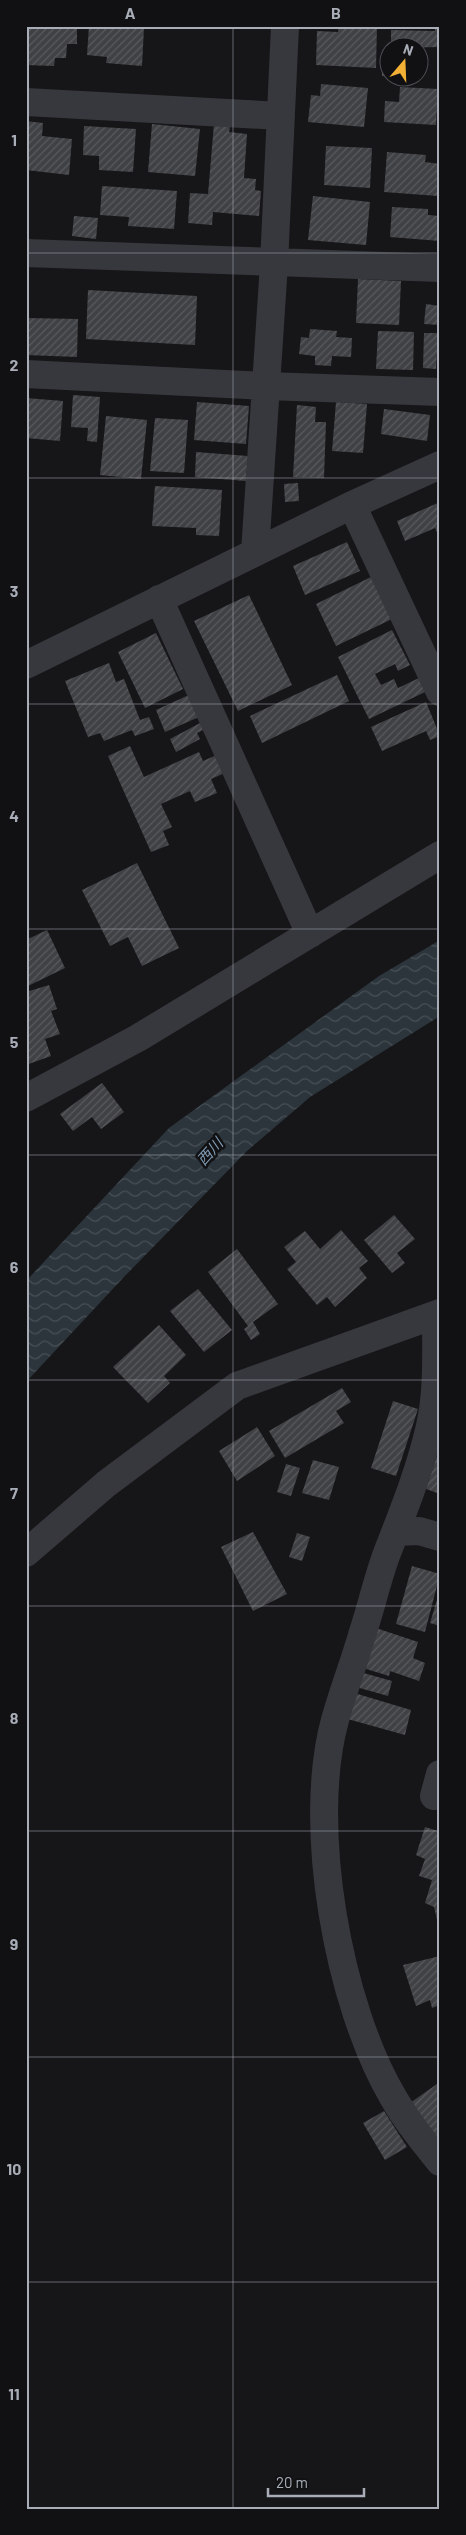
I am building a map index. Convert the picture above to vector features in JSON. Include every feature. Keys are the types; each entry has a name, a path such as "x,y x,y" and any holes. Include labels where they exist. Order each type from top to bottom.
{"street":[{"path":"255,552 274,264 285,26"},
{"path":"26,102 281,116"},
{"path":"26,253 274,264 440,268"},
{"path":"26,374 266,386 440,392"},
{"path":"26,665 352,505 440,465"},
{"path":"352,505 440,692"},
{"path":"159,599 310,934"},
{"path":"26,1098 138,1038 440,855"},
{"path":"26,1553 106,1484 237,1386 438,1314 435,1387 430,1425 420,1466 387,1555 335,1721 325,1783 323,1809 326,1857 341,1953 357,2018 392,2096 440,2162"},
{"path":"397,1532 419,1531 440,1537"}],"water":[{"name":"西川","path":"440,940 440,1016 310,1097 247,1151 123,1278 26,1382 26,1281 169,1128 379,976"}],"building":[{"path":"26,26 77,26 77,44 67,44 66,58 55,58 54,66 26,65"},
{"path":"89,26 144,28 142,66 106,63 107,57 87,55"},
{"path":"339,26 377,26 376,68 316,65 317,31 338,32"},
{"path":"435,26 440,26 440,47 428,47 428,38 391,38 391,30 435,31"},
{"path":"321,84 368,88 364,127 308,122 311,95 320,96"},
{"path":"400,88 438,89 436,125 384,122 385,101 399,102"},
{"path":"26,121 43,123 42,136 72,139 69,175 26,170"},
{"path":"152,124 200,129 195,176 148,172"},
{"path":"214,124 230,126 229,132 247,134 244,178 256,179 255,190 261,191 259,216 213,212 212,225 188,223 190,193 208,194"},
{"path":"84,126 136,129 133,172 99,170 99,156 83,155"},
{"path":"326,146 372,148 370,188 324,185"},
{"path":"387,152 426,155 425,162 440,164 438,196 384,192"},
{"path":"102,186 177,191 174,229 128,226 129,217 100,215"},
{"path":"313,196 370,202 366,245 308,240"},
{"path":"392,207 428,209 428,215 440,216 440,241 390,237"},
{"path":"74,216 98,218 96,239 72,236"},
{"path":"358,279 401,281 399,325 356,323"},
{"path":"88,290 197,296 195,345 86,339"},
{"path":"426,304 440,306 440,325 424,324"},
{"path":"26,318 78,319 77,357 26,355"},
{"path":"310,329 337,331 336,337 352,338 351,357 332,356 331,366 315,365 315,356 299,354 301,337 309,338"},
{"path":"378,331 414,332 413,370 376,369"},
{"path":"424,333 440,333 440,353 437,353 436,369 423,368"},
{"path":"73,395 100,397 97,442 87,441 88,428 71,427"},
{"path":"26,398 63,401 60,441 26,438"},
{"path":"197,402 249,406 246,444 194,440"},
{"path":"336,402 367,404 363,453 332,451"},
{"path":"297,405 316,407 315,422 326,422 324,478 293,477"},
{"path":"384,409 430,415 427,441 381,434"},
{"path":"106,416 147,420 141,479 100,475"},
{"path":"155,418 188,420 184,473 150,471"},
{"path":"196,452 248,456 246,481 195,477"},
{"path":"298,483 299,501 285,502 284,484"},
{"path":"155,486 222,490 219,536 196,535 196,528 152,526"},
{"path":"440,502 440,538 435,528 405,541 397,521"},
{"path":"347,542 360,571 305,595 293,566"},
{"path":"371,577 392,619 336,646 316,604"},
{"path":"249,595 292,685 238,711 194,621"},
{"path":"392,630 410,665 398,671 395,664 375,674 381,685 394,679 398,688 419,678 425,692 369,719 338,657"},
{"path":"156,633 183,689 145,708 118,652"},
{"path":"109,663 116,682 124,679 140,720 149,717 154,729 135,736 132,730 104,741 100,733 88,737 65,681"},
{"path":"337,675 349,701 262,743 250,716"},
{"path":"191,694 201,716 165,732 156,710"},
{"path":"426,702 440,736 430,740 426,731 382,751 371,727"},
{"path":"202,722 205,729 197,733 200,739 176,752 170,739"},
{"path":"130,746 144,777 199,752 203,761 219,754 227,772 211,779 217,793 195,802 190,791 161,804 172,827 163,831 169,845 151,852 108,756"},
{"path":"137,863 179,948 142,966 128,937 110,946 82,890"},
{"path":"47,930 65,968 26,987 26,940"},
{"path":"49,985 57,1009 51,1011 60,1034 45,1039 51,1056 26,1065 26,992"},
{"path":"102,1083 124,1112 101,1129 92,1117 73,1131 60,1114"},
{"path":"394,1215 415,1239 397,1253 405,1263 392,1273 364,1240"},
{"path":"341,1230 368,1261 359,1268 367,1278 335,1307 327,1297 317,1305 287,1269 296,1262 284,1247 305,1231 320,1249"},
{"path":"237,1249 278,1304 253,1322 260,1334 251,1340 244,1329 248,1326 208,1272"},
{"path":"198,1289 232,1330 204,1352 170,1311"},
{"path":"159,1325 186,1355 164,1376 170,1383 148,1403 113,1367"},
{"path":"342,1388 351,1402 336,1411 344,1423 285,1458 269,1431"},
{"path":"393,1401 418,1409 396,1476 371,1468"},
{"path":"257,1427 275,1456 237,1481 219,1451"},
{"path":"440,1449 440,1494 426,1489"},
{"path":"313,1460 339,1467 329,1500 302,1493"},
{"path":"286,1464 300,1468 291,1496 277,1492"},
{"path":"253,1532 287,1594 253,1611 221,1547"},
{"path":"297,1533 310,1537 302,1561 289,1557"},
{"path":"412,1566 440,1574 425,1632 396,1624"},
{"path":"440,1590 440,1626 430,1623"},
{"path":"376,1628 418,1642 413,1658 425,1663 419,1681 390,1671 389,1676 363,1668"},
{"path":"360,1672 392,1681 388,1696 356,1687"},
{"path":"351,1692 411,1710 405,1735 344,1718"},
{"path":"425,1827 438,1831 440,1827 440,1932 434,1907 425,1903 432,1880 419,1876 425,1859 416,1855"},
{"path":"440,1956 440,2005 432,2008 430,2000 416,2006 403,1965"},
{"path":"437,2084 440,2088 440,2141 410,2103"},
{"path":"384,2111 407,2147 385,2160 363,2123"}]}
